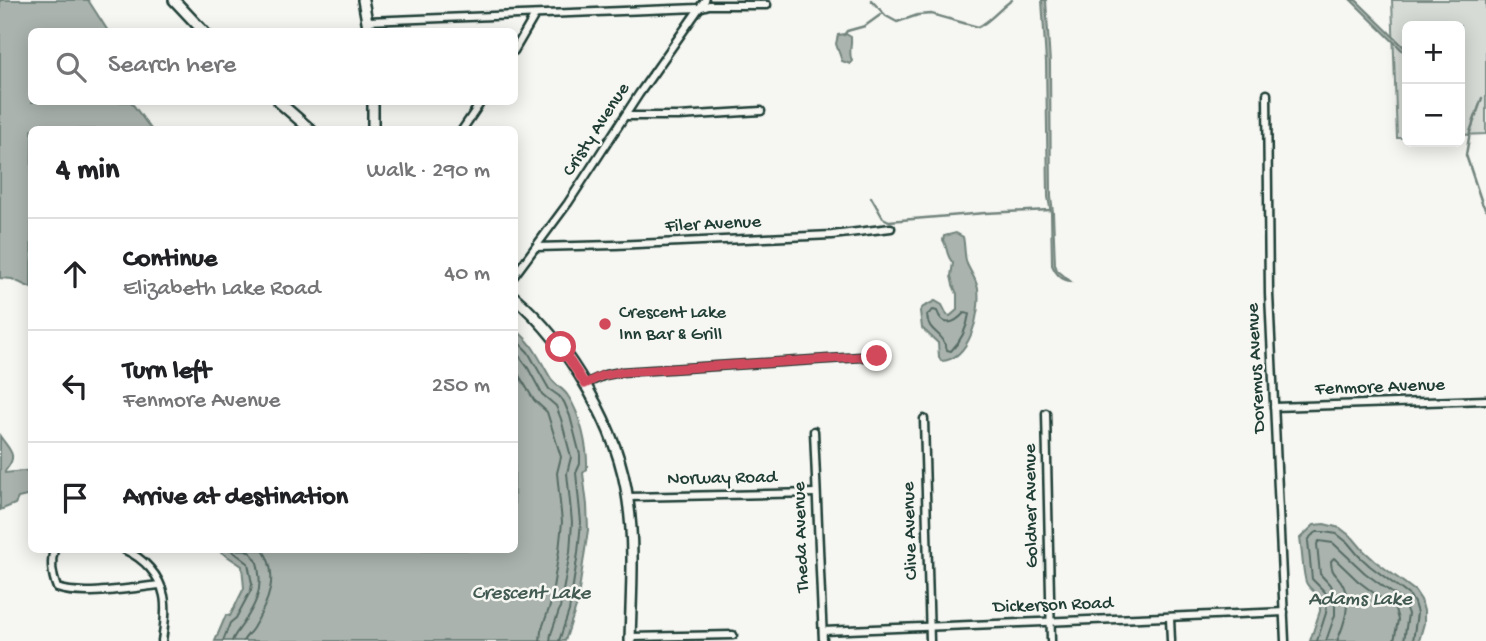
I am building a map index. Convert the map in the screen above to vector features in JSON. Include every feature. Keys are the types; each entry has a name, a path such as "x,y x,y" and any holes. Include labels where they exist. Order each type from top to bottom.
{"street":[{"path":"174,0 200,28"},
{"path":"363,0 369,28"},
{"name":"Cristy Avenue","path":"518,271 568,203 705,0"},
{"path":"368,21 699,8 709,5 767,5"},
{"path":"518,44 535,15"},
{"name":"Doremus Avenue","path":"1266,94 1269,293 1285,641"},
{"path":"282,105 306,126"},
{"path":"373,105 373,126"},
{"path":"465,126 479,105"},
{"path":"625,116 761,111"},
{"name":"Filer Avenue","path":"536,247 832,235 891,228"},
{"path":"518,301 549,331 585,384 621,467 631,526 630,639 733,635"},
{"path":"585,384 601,376 621,372 877,356"},
{"name":"Fenmore Avenue","path":"1274,407 1486,400"},
{"name":"Goldner Avenue","path":"1046,413 1051,641"},
{"name":"Clive Avenue","path":"924,419 930,641"},
{"name":"Theda Avenue","path":"814,431 823,641"},
{"name":"Norway Road","path":"628,498 816,493"},
{"path":"53,553 51,564 57,588 67,592 126,590 160,585"},
{"path":"132,553 154,572 164,594 162,641"},
{"name":"Dickerson Road","path":"823,631 1284,612"},
{"path":"1170,618 1171,641"}],"shaded area":[{"path":"1392,0 1486,0 1486,134 1465,135 1465,21 1402,21 1402,138 1397,138"}],"water":[{"path":"0,0 88,0 106,28 28,28 28,105 133,105 149,126 28,126 28,287 12,279 0,278"},
{"path":"1042,0 1046,0 1050,63 1051,197 1055,264 1057,270 1070,281 1059,275 1052,265"},
{"path":"1351,0 1356,0 1402,45 1402,50"},
{"path":"846,34 851,37 850,64 842,61 836,44 838,35"},
{"path":"956,233 963,237 966,261 977,285 978,310 972,334 966,344 951,359 941,361 938,343 922,328 920,311 935,301 942,305 947,315 950,316 957,310 957,294 951,276 953,263 943,240 944,236"},
{"name":"Crescent Lake","path":"518,332 531,346 552,380 568,396 576,412 585,441 587,469 583,473 588,530 577,604 565,641 215,641 226,615 230,616 244,588 242,566 222,553 518,553"},
{"path":"0,436 10,449 12,457 5,473 28,470 28,496 18,498 15,504 0,510"},
{"name":"Adams Lake","path":"1324,524 1340,528 1375,561 1415,591 1424,611 1419,641 1310,641 1320,611 1320,597 1306,581 1300,538 1314,525"}],"waterway":[{"path":"871,0 886,16 897,22 931,14 978,27 1012,0"},
{"path":"844,35 847,31 865,26 883,13"},
{"path":"1482,98 1470,132 1466,155 1486,210"},
{"path":"871,197 883,218 889,221 1050,210"}],"place":[{"name":"Crescent Lake Inn Bar & Grill","path":"605,324"}],"route":[{"path":"561,347 585,384 610,373 877,356"}]}
